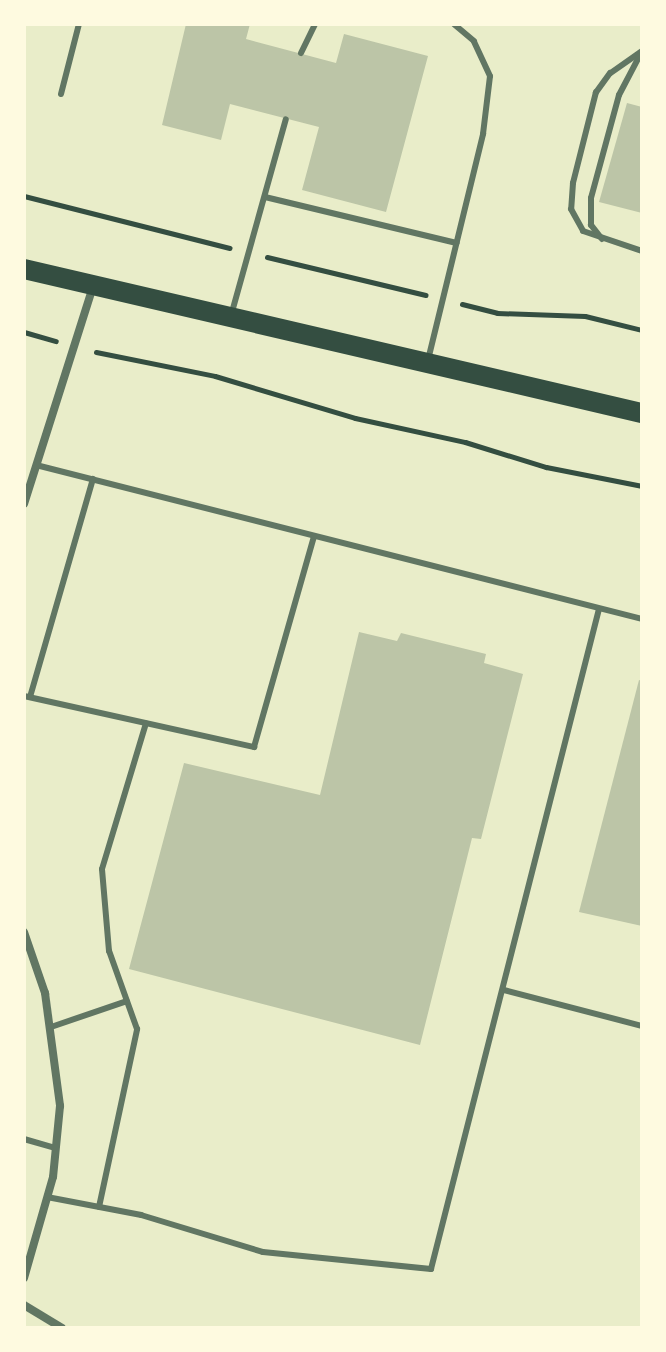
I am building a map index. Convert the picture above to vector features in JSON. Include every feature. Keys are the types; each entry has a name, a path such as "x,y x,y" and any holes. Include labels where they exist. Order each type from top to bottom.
{"main road":[{"path":"24,269 642,413"}],"street":[{"path":"24,504 93,287"},
{"path":"24,932 45,993 60,1106 47,1197 24,1278"},
{"path":"24,1305 62,1328"}],"lane":[{"path":"61,94 79,24"},
{"path":"301,53 315,24"},
{"path":"427,363 483,134 490,76 474,41 454,24"},
{"path":"642,52 610,73 596,92 573,183 571,209 583,231 642,251"},
{"path":"603,240 591,225 591,198 619,95 642,52"},
{"path":"230,318 286,119"},
{"path":"265,197 457,243"},
{"path":"36,465 642,619"},
{"path":"93,479 27,697 254,747 314,536"},
{"path":"47,1197 141,1215 263,1252 431,1269 599,609"},
{"path":"99,1207 137,1029 109,951 102,869 146,723"},
{"path":"504,990 642,1026"},
{"path":"51,1027 127,1001"},
{"path":"24,1139 56,1148"}],"path":[{"path":"24,196 497,313 585,316 642,330"},
{"path":"125,360 215,376 355,418 465,442 546,467 642,486"}],"building":[{"path":"186,24 250,24 246,39 336,63 344,34 428,56 386,212 302,190 319,127 230,104 221,140 162,125"},
{"path":"627,103 642,107 642,213 599,202"},
{"path":"359,632 397,641 401,633 486,654 484,663 523,674 481,839 472,838 420,1045 129,969 184,763 320,795"},
{"path":"639,680 642,681 642,926 579,912"}]}
